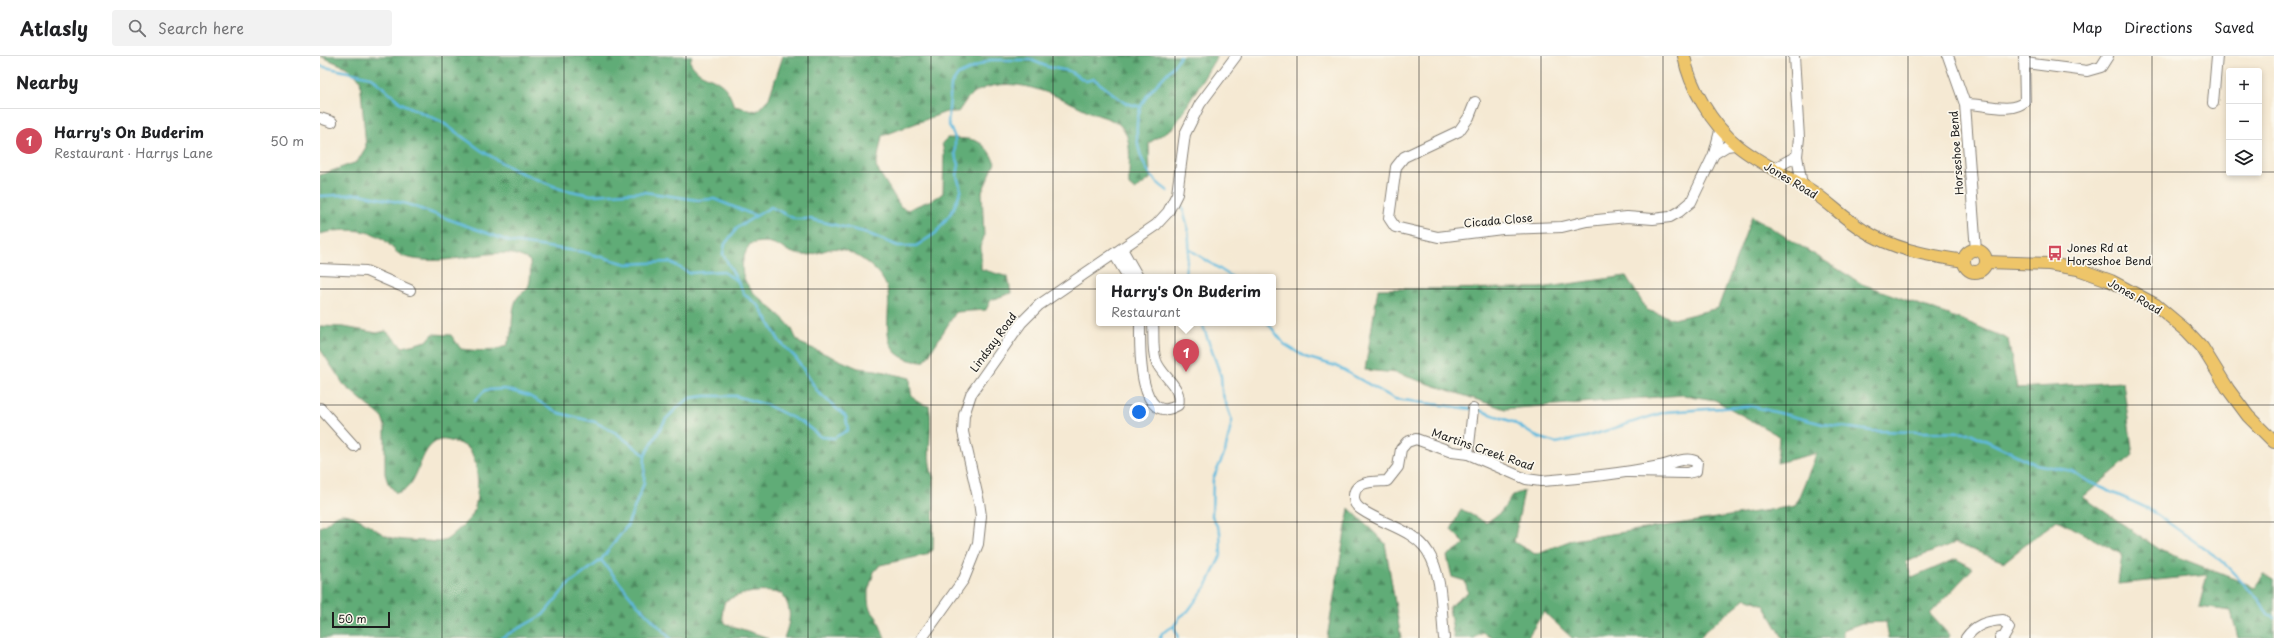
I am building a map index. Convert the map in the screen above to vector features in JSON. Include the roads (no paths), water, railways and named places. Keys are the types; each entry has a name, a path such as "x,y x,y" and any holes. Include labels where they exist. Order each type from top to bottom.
{"main road":[{"name":"Jones Road","path":"1684,56 1694,90 1720,131 1734,145 1802,185 1862,230 1883,241 1911,252 1964,261"},
{"path":"1976,250 1983,254 1986,262 1982,269 1974,272 1967,269 1964,261 1968,253 1976,250"},
{"name":"Jones Road","path":"1986,262 2049,264 2078,269 2111,281 2156,305 2187,331 2202,347 2228,389 2248,416 2274,442"}],"street":[{"name":"Lindsay Road","path":"922,638 964,579 978,544 981,516 980,502 963,432 964,415 971,394 1029,314 1058,290 1156,225 1170,208 1180,183 1185,134 1200,104 1236,56"},
{"path":"1794,56 1799,138 1797,156 1802,185"},
{"name":"Horseshoe Bend","path":"1948,56 1965,104 1976,250"},
{"path":"1965,104 2007,108 2019,106 2024,100 2025,59 2087,71 2101,67 2108,56"},
{"path":"2214,103 2217,56"},
{"name":"Cicada Close","path":"1475,102 1469,117 1459,131 1404,157 1396,167 1389,218 1395,227 1438,238 1502,229 1562,227 1587,221 1627,217 1653,219 1670,217 1691,202 1714,154 1720,131"},
{"path":"320,118 332,122"},
{"path":"1714,154 1727,146 1734,145"},
{"path":"1773,169 1797,156"},
{"path":"1118,251 1127,274"},
{"path":"1118,251 1136,274"},
{"path":"320,269 366,271 410,290"},
{"path":"1140,326 1142,376 1145,388 1154,403 1161,408 1170,409 1178,405 1180,399 1178,391 1162,374 1156,360 1153,326"},
{"path":"320,408 354,446"},
{"path":"1468,454 1473,409"},
{"name":"Martins Creek Road","path":"1444,638 1438,579 1429,553 1418,540 1361,509 1356,504 1354,492 1365,483 1373,480 1387,481 1398,467 1401,449 1407,442 1416,439 1452,452 1468,454 1526,479 1541,481 1629,472 1676,463 1684,458 1692,459 1697,462 1698,467 1696,471 1687,473 1629,472"},
{"path":"1966,638 1973,628 1990,621 2003,620 2009,628 2004,637 2000,638"}],"waterway":[{"path":"1168,191 1154,179 1145,166 1138,146 1137,125 1142,105 1147,96 1173,67 1180,56"},
{"path":"501,638 543,615 567,586 601,560 627,526 644,483 645,455 666,419 679,406 690,398 705,396 736,396 767,405 803,423 821,437 834,438 848,430 846,417 818,392 796,358 780,342 759,306 745,295 723,254 725,244 738,227 771,207 795,219 810,219 864,232 898,246 916,246 936,233 953,210 961,190 957,176 959,164 955,154 955,138 948,123 951,85 958,75 990,60 1031,60 1048,67 1069,71 1086,81 1094,79 1125,103 1141,107"},
{"path":"320,66 371,77 401,103 442,122 482,151 514,170 561,189 591,195 644,192 698,200 714,199 756,216"},
{"path":"320,196 360,194 407,204 511,242 583,252 627,264 670,262 689,273 722,271 736,280"},
{"path":"1178,200 1185,217 1189,237 1189,249 1185,274"},
{"path":"1189,249 1227,274"},
{"path":"1160,638 1162,633 1174,626 1180,617 1188,611 1207,585 1221,555 1220,532 1212,516 1213,479 1225,452 1232,421 1222,392 1221,376 1203,326"},
{"path":"1270,326 1284,344 1305,357 1336,366 1395,399 1471,409"},
{"path":"475,401 485,390 505,389 529,396 559,413 595,422 616,433 645,455"},
{"path":"1476,409 1513,422 1535,436 1556,443 1586,437 1665,412 1751,406 1823,424 1872,431 1970,433 2035,464 2072,471 2089,482 2149,509 2221,560 2260,601 2268,615 2274,618"},
{"path":"601,560 636,603 670,638"},
{"path":"1174,626 1178,638"}],"place":[{"name":"Jones Rd at Horseshoe Bend","path":"2055,253"},
{"name":"Harry's On Buderim","path":"1186,372"}]}
